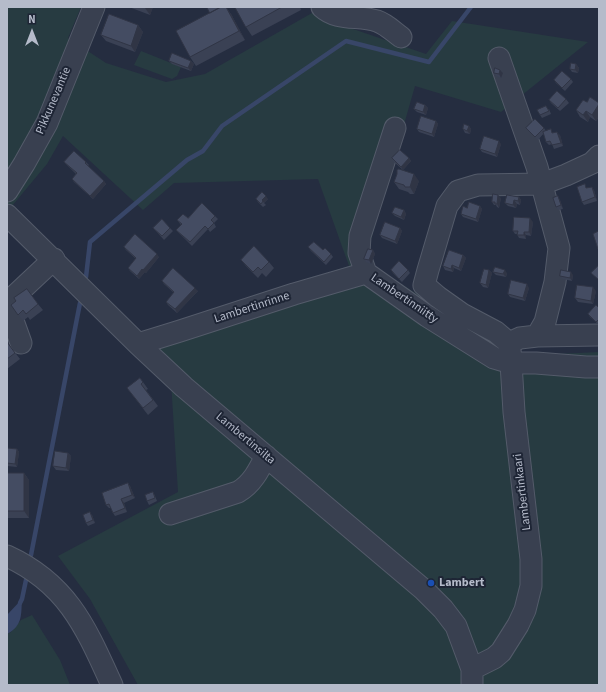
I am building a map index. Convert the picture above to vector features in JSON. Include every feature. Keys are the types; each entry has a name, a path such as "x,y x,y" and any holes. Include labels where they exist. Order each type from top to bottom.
{"street":[{"name":"Pikkunevantie","path":"7,191 24,164 46,123 94,7"},
{"path":"322,7 336,15 378,21 401,37"},
{"path":"500,58 542,184 559,248 555,282 545,322 538,336"},
{"name":"Lambertinniitty","path":"395,128 360,236 359,253 366,273 427,316 494,358 509,356"},
{"path":"599,156 592,163 542,184 478,186 458,191 448,206 424,285 462,314 496,332 509,356 536,363 586,368 599,367"},
{"name":"Lambertinsilta","path":"7,215 54,259 138,344 184,387 327,506 424,590 443,609 456,626 472,677"},
{"path":"21,343 7,304 54,259"},
{"name":"Lambertinrinne","path":"138,344 180,332 294,294 366,273"},
{"path":"509,356 520,338 538,336 599,335"},
{"name":"Lambertinkaari","path":"472,677 501,652 518,625 525,610 531,586 531,560 509,356"},
{"path":"170,514 238,492 246,487 260,469 266,456"},
{"path":"7,556 26,566 41,577 59,593 70,606 89,634 112,685"}],"shaded area":[{"path":"7,7 81,7 68,38 106,63 166,82 205,74 319,9 324,19 426,54 452,21 588,42 501,112 415,86 365,261 515,356 599,352 599,685 138,685 90,599 58,556 178,492 171,382 135,334 349,266 318,179 174,183 143,210 63,136 47,164 12,206 7,204"},
{"path":"141,51 181,67 177,76 172,79 134,65"},
{"path":"32,615 60,660 70,685 7,685 7,634 11,632 21,620"}],"water":[{"path":"22,599 19,623 7,634 7,615"}],"building":[{"path":"207,7 221,7 210,13"},
{"path":"221,7 226,7 239,31 190,57 176,31"},
{"path":"235,7 282,7 246,27"},
{"path":"109,14 138,25 131,46 101,35"},
{"path":"172,53 191,61 188,68 169,61"},
{"path":"571,63 576,64 575,70 570,69"},
{"path":"495,68 500,70 499,74 494,73"},
{"path":"562,71 571,79 562,88 554,80"},
{"path":"557,91 566,99 558,108 549,100"},
{"path":"590,97 599,104 592,115 586,111 583,115 576,110 583,100 587,102"},
{"path":"417,102 425,105 423,112 414,109"},
{"path":"546,106 549,111 540,115 537,110"},
{"path":"421,116 436,121 432,134 417,129"},
{"path":"535,119 544,128 535,137 526,128"},
{"path":"464,124 469,126 467,131 463,129"},
{"path":"551,129 552,133 557,132 561,143 552,145 550,141 546,142 543,132"},
{"path":"484,136 499,141 495,154 480,149"},
{"path":"400,150 409,158 401,167 392,158"},
{"path":"74,151 104,181 90,196 72,179 77,173 64,162"},
{"path":"399,169 414,174 410,187 405,187 404,185 394,182 397,170"},
{"path":"585,184 586,188 592,187 595,197 582,202 577,187"},
{"path":"262,192 266,196 262,200 263,201 261,204 256,199"},
{"path":"493,194 498,195 497,204 492,202"},
{"path":"507,195 519,197 518,201 514,200 513,205 505,203"},
{"path":"558,196 561,205 556,207 553,198"},
{"path":"469,202 480,206 476,219 461,214 463,206 467,208"},
{"path":"202,203 215,216 211,220 214,223 208,229 205,226 190,242 176,230 182,224 177,220 183,214 188,218"},
{"path":"395,207 404,210 401,217 392,213"},
{"path":"514,217 530,218 529,232 524,232 524,235 517,235 518,231 513,231"},
{"path":"162,219 170,228 162,236 153,228"},
{"path":"385,222 400,228 395,241 380,235"},
{"path":"599,231 599,248 598,249 593,234"},
{"path":"135,234 157,254 137,276 128,268 136,258 124,247"},
{"path":"314,242 323,250 325,248 331,254 324,262 308,247"},
{"path":"254,246 269,262 261,270 258,267 253,272 241,260"},
{"path":"368,249 373,250 369,260 364,259"},
{"path":"449,250 463,255 459,268 452,265 451,269 443,266"},
{"path":"399,261 408,270 399,279 391,270"},
{"path":"599,265 599,280 591,273"},
{"path":"495,267 505,270 503,274 493,272"},
{"path":"173,268 195,288 175,309 166,302 174,292 162,281"},
{"path":"484,269 489,270 486,285 480,283"},
{"path":"561,270 571,272 570,278 560,276"},
{"path":"511,280 527,284 523,298 508,294"},
{"path":"577,285 593,287 591,301 575,298"},
{"path":"27,289 38,304 26,314 23,310 18,315 11,305 16,301 14,298"},
{"path":"596,305 599,308 599,319 596,322 588,314"},
{"path":"7,342 15,353 7,359"},
{"path":"140,378 143,382 141,384 153,400 143,408 127,388"},
{"path":"7,448 17,449 15,464 7,463"},
{"path":"55,451 68,453 66,468 53,466"},
{"path":"7,473 24,473 24,511 7,511"},
{"path":"128,483 132,495 121,499 125,508 113,513 109,504 106,505 102,493"},
{"path":"153,492 155,498 147,501 145,495"},
{"path":"90,512 93,520 86,523 83,515"}],"waterway":[{"path":"86,277 90,242 187,160 203,151 222,126 346,41 429,62 471,7"},
{"path":"31,555 80,303"},
{"path":"20,603 26,580"}],"place":[{"name":"Lambert","path":"431,583"}]}
